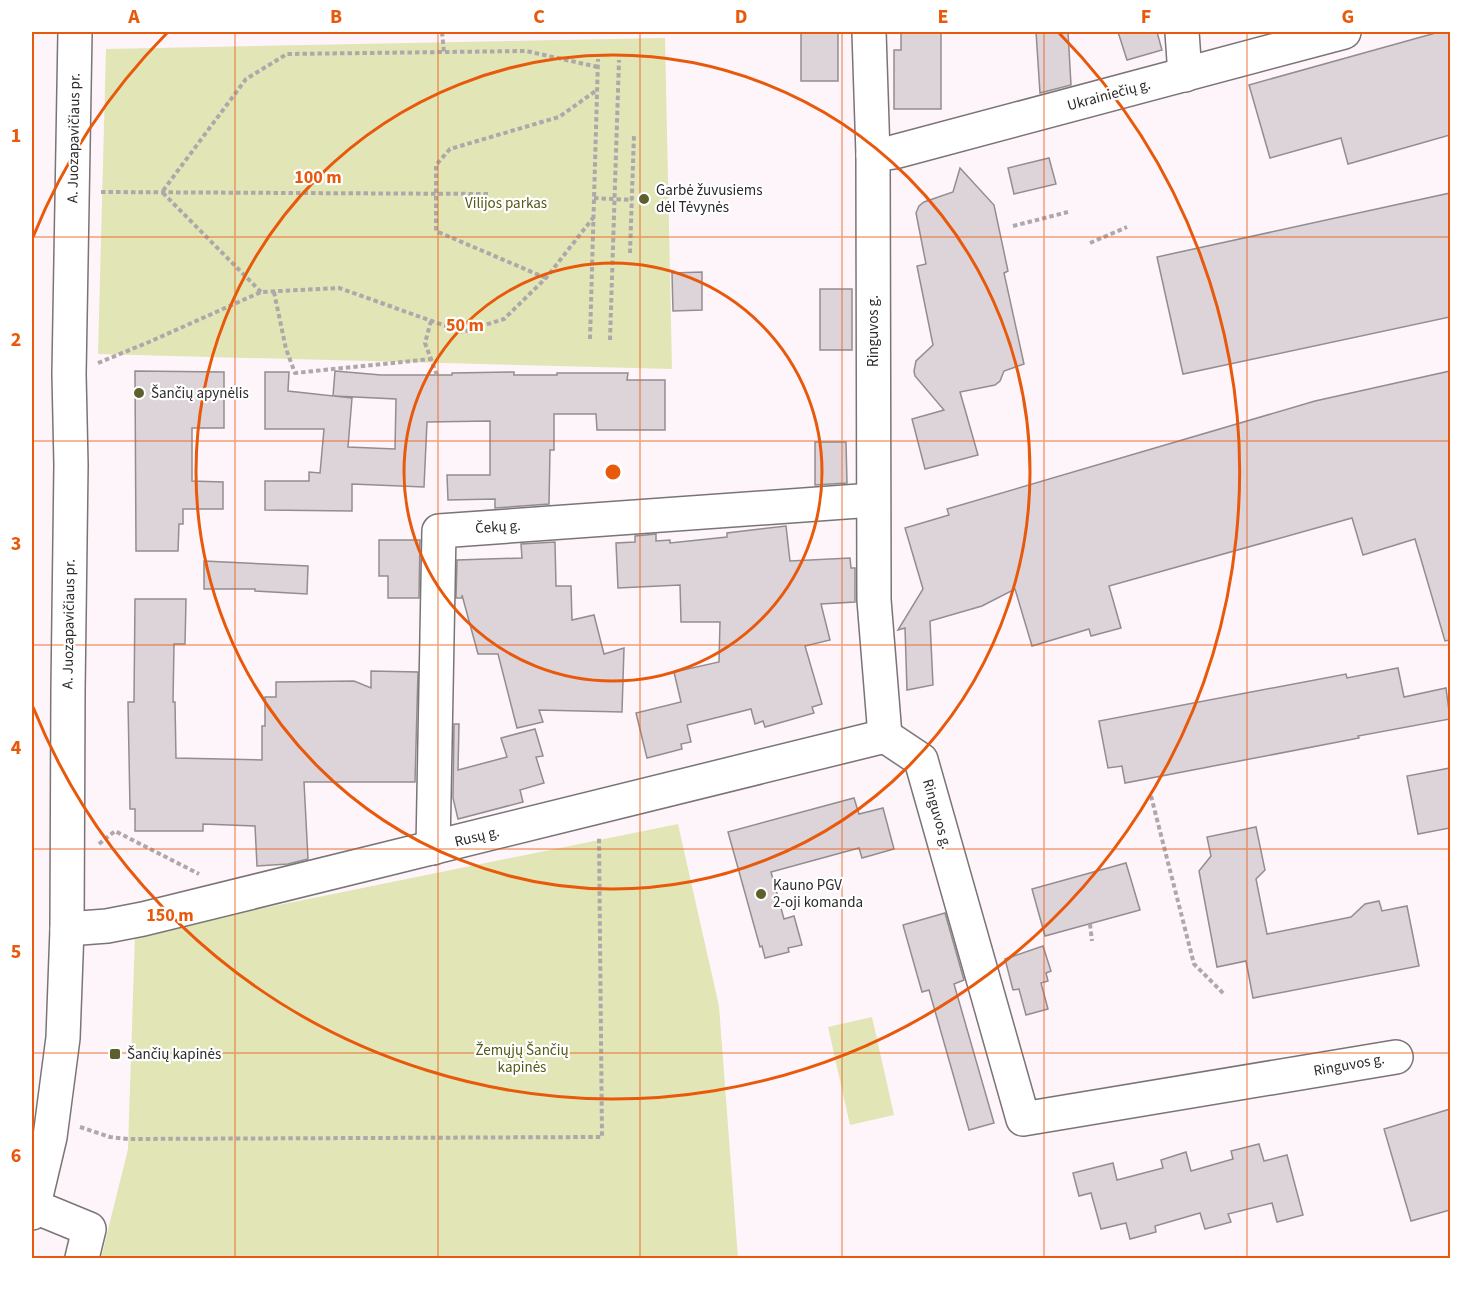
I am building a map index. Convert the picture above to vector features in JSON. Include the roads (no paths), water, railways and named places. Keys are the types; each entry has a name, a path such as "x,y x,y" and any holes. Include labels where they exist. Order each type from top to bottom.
{"street":[{"name":"A. Juozapavičiaus pr.","path":"32,1210 50,1137 63,1038 67,929 71,465 69,374 75,32"},
{"name":"Ringuvos g.","path":"869,32 873,155 874,600 885,736 921,760 1023,1119 1396,1057"},
{"path":"1182,32 1185,75"},
{"name":"Ukrainiečių g.","path":"873,155 894,152 1344,32"},
{"name":"Čekų g.","path":"433,848 440,531 873,500"},
{"name":"Rusų g.","path":"67,929 107,926 134,920 885,736"},
{"path":"32,1210 89,1229 82,1258"}],"place":[{"name":"Garbė žuvusiems dėl Tėvynės","path":"644,199"},
{"name":"Šančių apynėlis","path":"139,393"},
{"name":"Kauno PGV 2-oji komanda","path":"761,894"},
{"name":"Šančių kapinės","path":"115,1054"}],"park label":[{"name":"Vilijos parkas","path":"506,203"},
{"name":"Žemųjų Šančių kapinės","path":"522,1058"}]}
